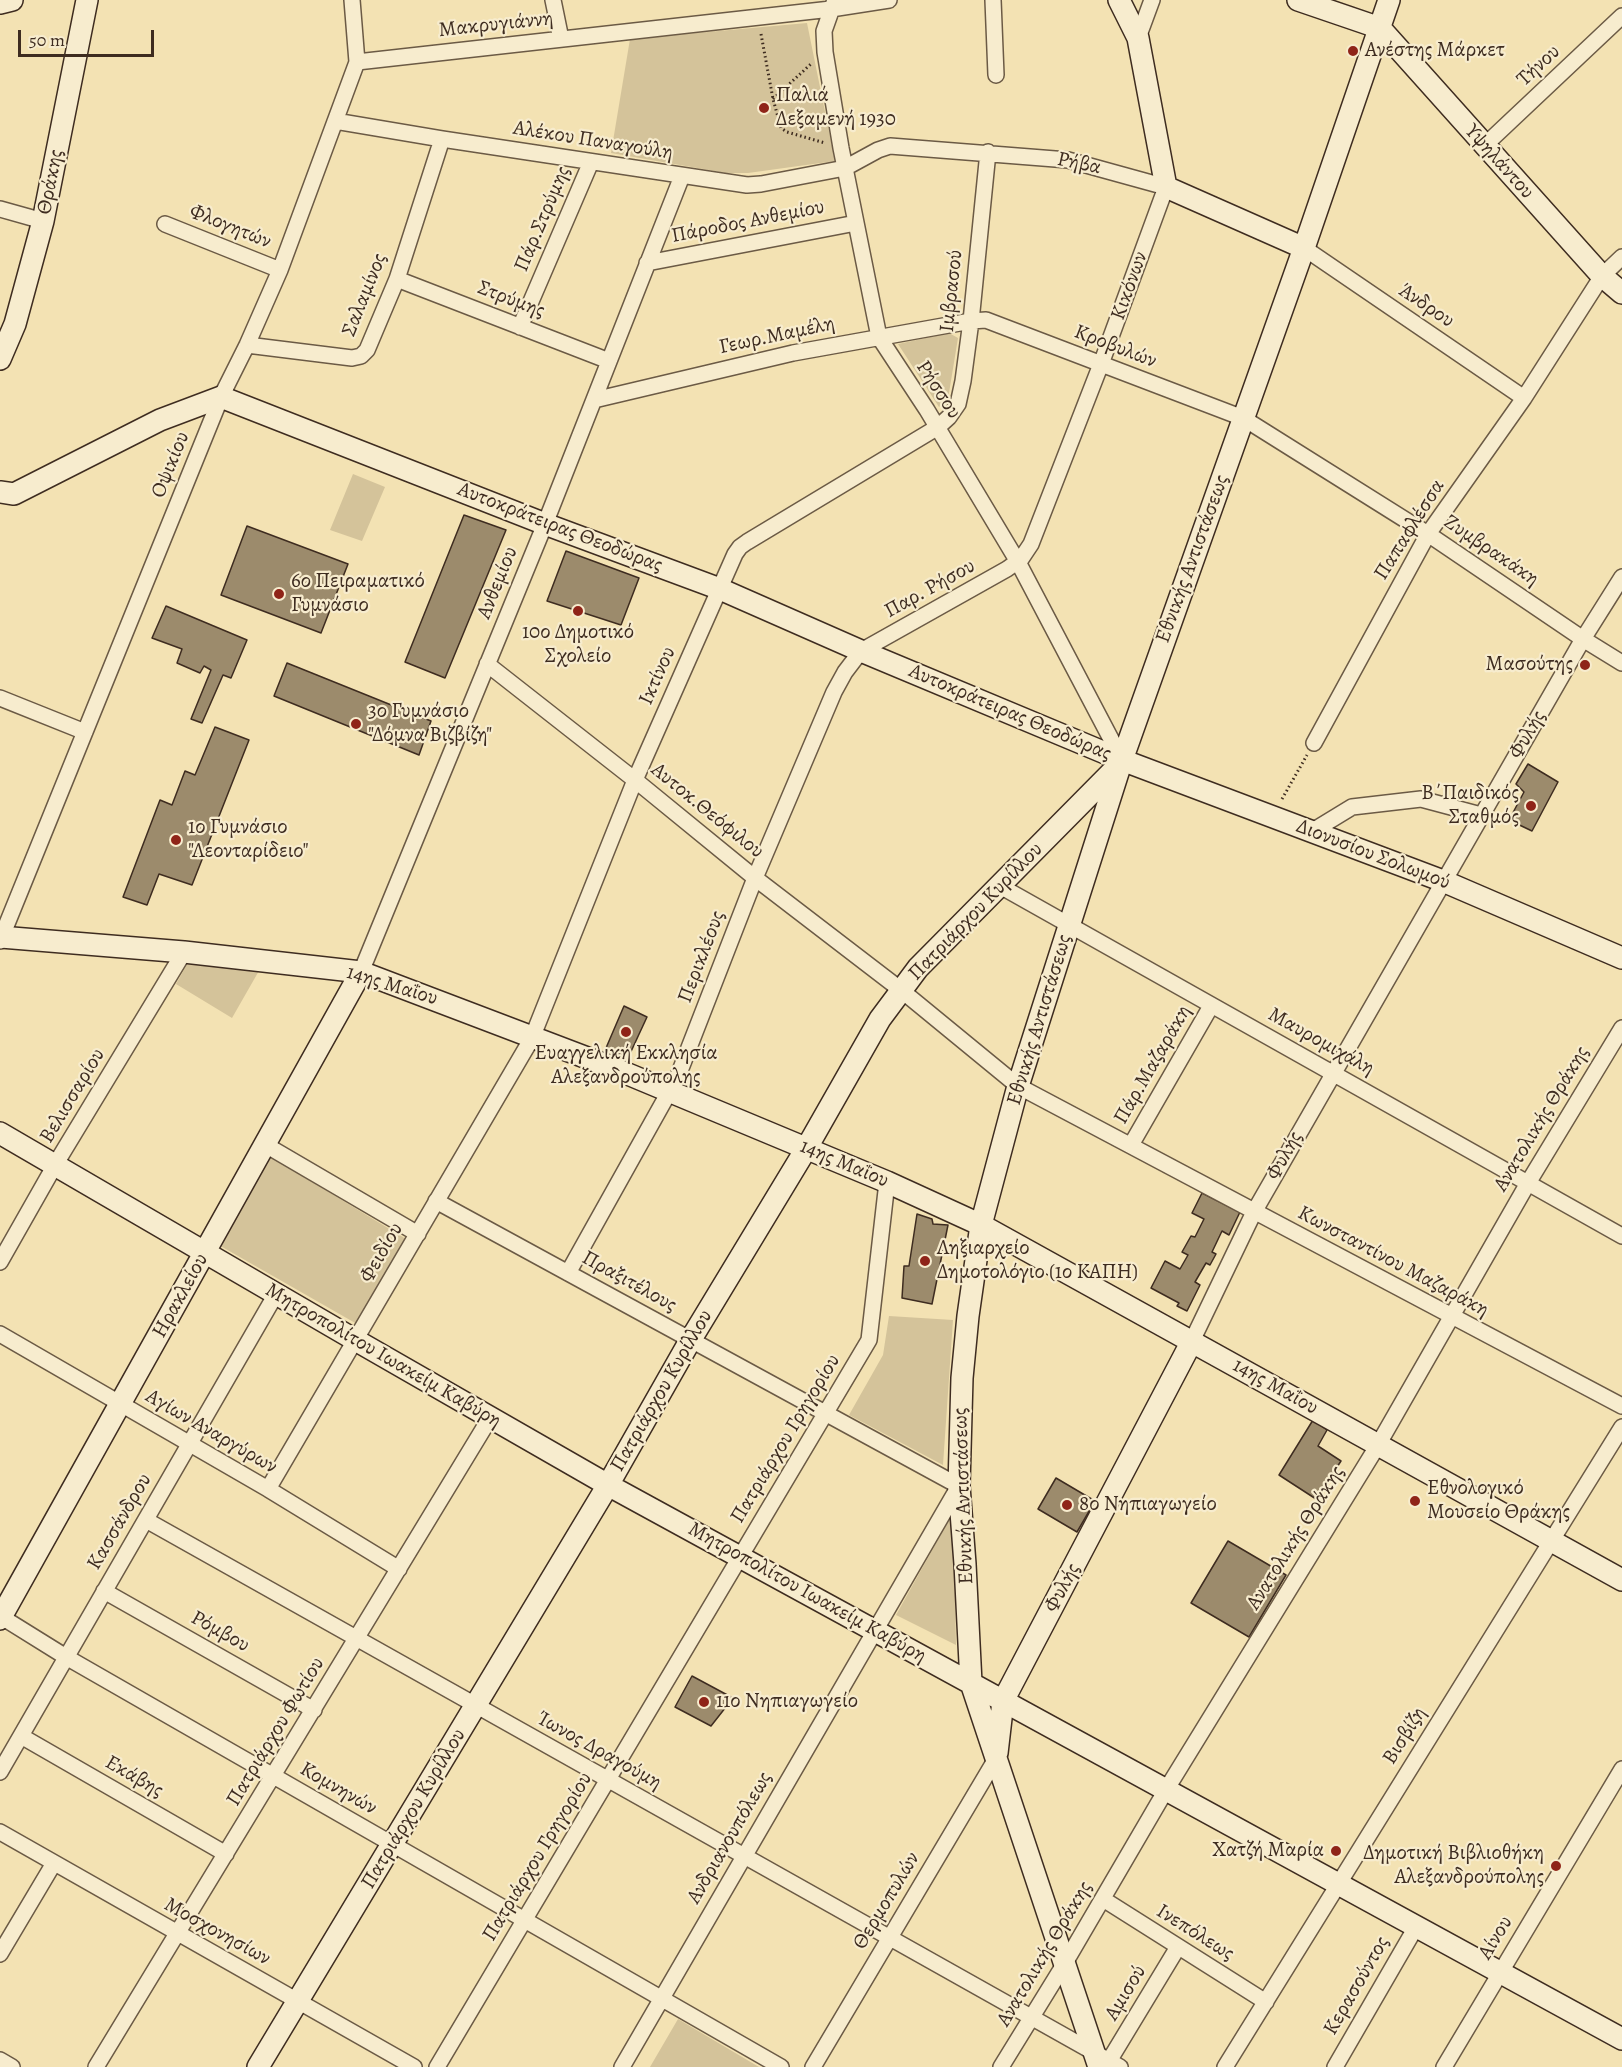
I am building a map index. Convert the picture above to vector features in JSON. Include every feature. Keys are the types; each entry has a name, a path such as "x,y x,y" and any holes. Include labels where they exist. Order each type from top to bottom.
{"street":[{"path":"0,3 12,0"},
{"name":"Θράκης","path":"0,359 15,324 43,221 87,0"},
{"name":"Οψικίου","path":"1,939 221,397 280,270 357,62 352,0"},
{"path":"553,0 561,39"},
{"name":"Μακρυγιάννη","path":"357,62 889,0"},
{"path":"993,0 996,75"},
{"path":"1119,0 1138,38 1166,187"},
{"path":"1138,38 1152,0"},
{"path":"1298,0 1380,28"},
{"name":"Εθνικής Αντιστάσεως","path":"1106,2062 1065,1964 971,1683 959,1486 962,1378 968,1316 981,1224 1018,1086 1069,925 1122,760 1304,248 1389,0"},
{"name":"Ρήσσου","path":"833,5 824,31 825,51 841,148 879,337 938,427 1018,562 1122,760"},
{"name":"Τήνου","path":"1484,146 1622,16"},
{"name":"Υψηλάντου","path":"1380,28 1602,276 1622,293"},
{"name":"Αλέκου Παναγούλη","path":"335,121 682,176 754,185 845,168"},
{"name":"Σαλαμίνος","path":"247,345 352,358 361,356 367,350 397,279 442,139"},
{"name":"Ρήβα","path":"845,168 885,146 988,152 1076,161 1166,187 1304,248"},
{"name":"Ιμβρασού","path":"938,427 958,405 963,381 988,152"},
{"name":"Πάρ.Στρύμης","path":"520,327 591,162"},
{"name":"Ανθεμίου","path":"361,972 545,524 682,176"},
{"name":"Κικόνων","path":"1018,562 1027,551 1040,525 1166,187"},
{"path":"0,209 43,221"},
{"name":"Πάροδος Ανθεμίου","path":"647,263 856,223"},
{"name":"Φλογητών","path":"165,224 280,270"},
{"name":"Άνδρου","path":"1304,248 1524,398"},
{"name":"Παπαφλέσσα","path":"1314,743 1428,534 1524,398 1602,276 1622,257"},
{"name":"Στρύμης","path":"397,279 609,361"},
{"name":"Κροβυλών","path":"971,321 986,320 995,323 1243,418"},
{"name":"Γεωρ.Μαμέλη","path":"594,400 793,353 971,321"},
{"path":"0,492 14,494 160,420 221,397"},
{"name":"Αυτοκράτειρας Θεοδώρας","path":"221,397 545,524 720,589 861,651 1122,760"},
{"name":"Ζυμβρακάκη","path":"1243,418 1428,534 1622,663"},
{"name":"Ικτίνου","path":"532,1038 635,780 740,547 938,427"},
{"name":"Παρ. Ρήσου","path":"861,651 1018,562"},
{"name":"Φυλής","path":"997,1757 1004,1701 1192,1341 1254,1212 1481,815 1583,639 1622,577"},
{"name":"Περικλέους","path":"568,1273 681,1069 755,878 834,692 845,672 861,651"},
{"name":"Αυτοκ.Θεόφιλου","path":"487,664 755,878 901,990 1018,1086"},
{"path":"0,698 85,732"},
{"name":"Διονυσίου Σολωμού","path":"1122,760 1443,881 1622,958"},
{"name":"Πατριάρχου Κυρίλλου","path":"258,2067 608,1485 880,1019 923,962 1106,780 1122,760"},
{"path":"1311,832 1352,807 1421,800 1481,815"},
{"name":"Μαυρομιχάλη","path":"1000,886 1622,1236"},
{"name":"14ης Μαΐου","path":"1,939 184,952 361,972 611,1067 887,1182 981,1224 1622,1580"},
{"name":"Βελισσαρίου","path":"0,1262 55,1165 184,952"},
{"name":"Ηρακλείου","path":"0,1618 361,972"},
{"name":"Πάρ.Μαζαράκη","path":"1131,1145 1211,1006"},
{"name":"Ανατολικής Θράκης","path":"1001,2067 1065,1964 1166,1790 1378,1445 1450,1316 1622,1028"},
{"name":"Φειδίου","path":"268,1489 357,1341 532,1038"},
{"name":"Κωνσταντίνου Μαζαράκη","path":"1018,1086 1622,1406"},
{"name":"Μητροπολίτου Ιωακείμ Καβύρη","path":"0,1133 608,1485 1622,2039"},
{"path":"264,1144 418,1234"},
{"name":"Πατριάρχου Γρηγορίου","path":"437,2067 869,1340 887,1182"},
{"name":"Πραξιτέλους","path":"436,1201 959,1486"},
{"name":"Κασσάνδρου","path":"0,1772 276,1294"},
{"name":"Αγίων Αναργύρων","path":"0,1335 268,1489 399,1569"},
{"name":"Πατριάρχου Φωτίου","path":"96,2067 490,1418"},
{"name":"Βισβίζη","path":"1225,2067 1622,1427"},
{"name":"Ανδριανουπόλεως","path":"622,2067 959,1486"},
{"name":"Ίωνος Δραγούμη","path":"146,1520 1032,2018 1106,2062"},
{"name":"Ρόμβου","path":"104,1591 314,1710"},
{"name":"Κομνηνών","path":"0,1618 781,2067"},
{"name":"Εκάβης","path":"21,1736 226,1854"},
{"name":"Θερμοπυλών","path":"813,2067 997,1757"},
{"name":"Αίνου","path":"1444,2067 1622,1769"},
{"name":"Μοσχονησίων","path":"0,1832 414,2067"},
{"path":"0,1954 54,1863"},
{"name":"Ινεπόλεως","path":"1103,1899 1266,2002"},
{"name":"Κερασούντος","path":"1335,2067 1416,1927"},
{"name":"Αμισού","path":"1106,2062 1178,1947"},
{"path":"0,2060 12,2067"}],"path":[{"path":"758,17 773,99 781,128 787,132 841,148"},
{"path":"773,99 825,51"},
{"path":"1271,817 1314,743"}],"shaded area":[{"path":"807,23 835,161 748,173 726,173 611,153 630,39"},
{"path":"949,333 958,338 948,399 939,407 898,344"},
{"path":"353,474 385,487 362,541 330,530"},
{"path":"190,959 260,969 232,1018 176,984"},
{"path":"266,1154 406,1239 357,1324 217,1244"},
{"path":"889,1316 953,1320 943,1465 849,1415 883,1355"},
{"path":"954,1511 954,1548 956,1645 896,1615"},
{"path":"678,2019 759,2067 650,2067"}],"building":[{"path":"464,515 506,530 445,678 405,662"},
{"path":"247,526 348,564 321,633 221,595"},
{"path":"566,551 639,578 621,625 547,601"},
{"path":"166,606 247,640 231,678 223,675 202,723 191,719 211,670 204,666 200,673 177,663 182,649 152,638"},
{"path":"287,663 431,721 419,755 274,696"},
{"path":"215,727 249,740 192,885 159,874 147,905 123,897 160,800 172,805 185,771 195,775"},
{"name":"Β΄Παιδικός Σταθμός","path":"1528,764 1558,782 1532,831 1509,820 1524,792 1516,784"},
{"name":"Ευαγγελική Εκκλησία Αλεξανδρούπολης","path":"624,1006 647,1017 628,1058 606,1048"},
{"path":"1202,1193 1240,1212 1229,1235 1222,1231 1212,1252 1216,1254 1210,1265 1206,1263 1195,1282 1200,1285 1187,1311 1177,1306 1179,1303 1151,1288 1165,1261 1180,1269 1188,1255 1182,1252 1191,1236 1195,1237 1204,1219 1192,1213"},
{"name":"Ληξιαρχείο Δημοτολόγιο (1ο ΚΑΠΗ)","path":"917,1214 932,1219 933,1224 948,1225 932,1304 902,1298 904,1266 909,1266"},
{"path":"1313,1420 1327,1430 1318,1446 1341,1461 1316,1499 1279,1475"},
{"name":"8ο Νηπιαγωγείο","path":"1056,1478 1095,1501 1077,1532 1038,1509"},
{"path":"1228,1541 1286,1575 1249,1637 1191,1603"},
{"name":"11ο Νηπιαγωγείο","path":"692,1676 733,1698 711,1726 675,1707"}],"place":[{"name":"Ανέστης Μάρκετ","path":"1353,51"},
{"name":"Παλιά Δεξαμενή 1930","path":"764,108"},
{"name":"6ο Πειραματικό Γυμνάσιο","path":"279,594"},
{"name":"10ο Δημοτικό Σχολείο","path":"578,611"},
{"name":"Μασούτης","path":"1585,665"},
{"name":"3ο Γυμνάσιο \"Δόμνα Βιζβίζη\"","path":"356,724"},
{"name":"Β΄Παιδικός Σταθμός","path":"1531,806"},
{"name":"1ο Γυμνάσιο \"Λεονταρίδειο\"","path":"176,840"},
{"name":"Ευαγγελική Εκκλησία Αλεξανδρούπολης","path":"626,1032"},
{"name":"Ληξιαρχείο Δημοτολόγιο (1ο ΚΑΠΗ)","path":"925,1261"},
{"name":"Εθνολογικό Μουσείο Θράκης","path":"1415,1501"},
{"name":"8ο Νηπιαγωγείο","path":"1067,1505"},
{"name":"11ο Νηπιαγωγείο","path":"704,1702"},
{"name":"Χατζή Μαρία","path":"1336,1851"},
{"name":"Δημοτική Βιβλιοθήκη Αλεξανδρούπολης","path":"1556,1866"}]}
